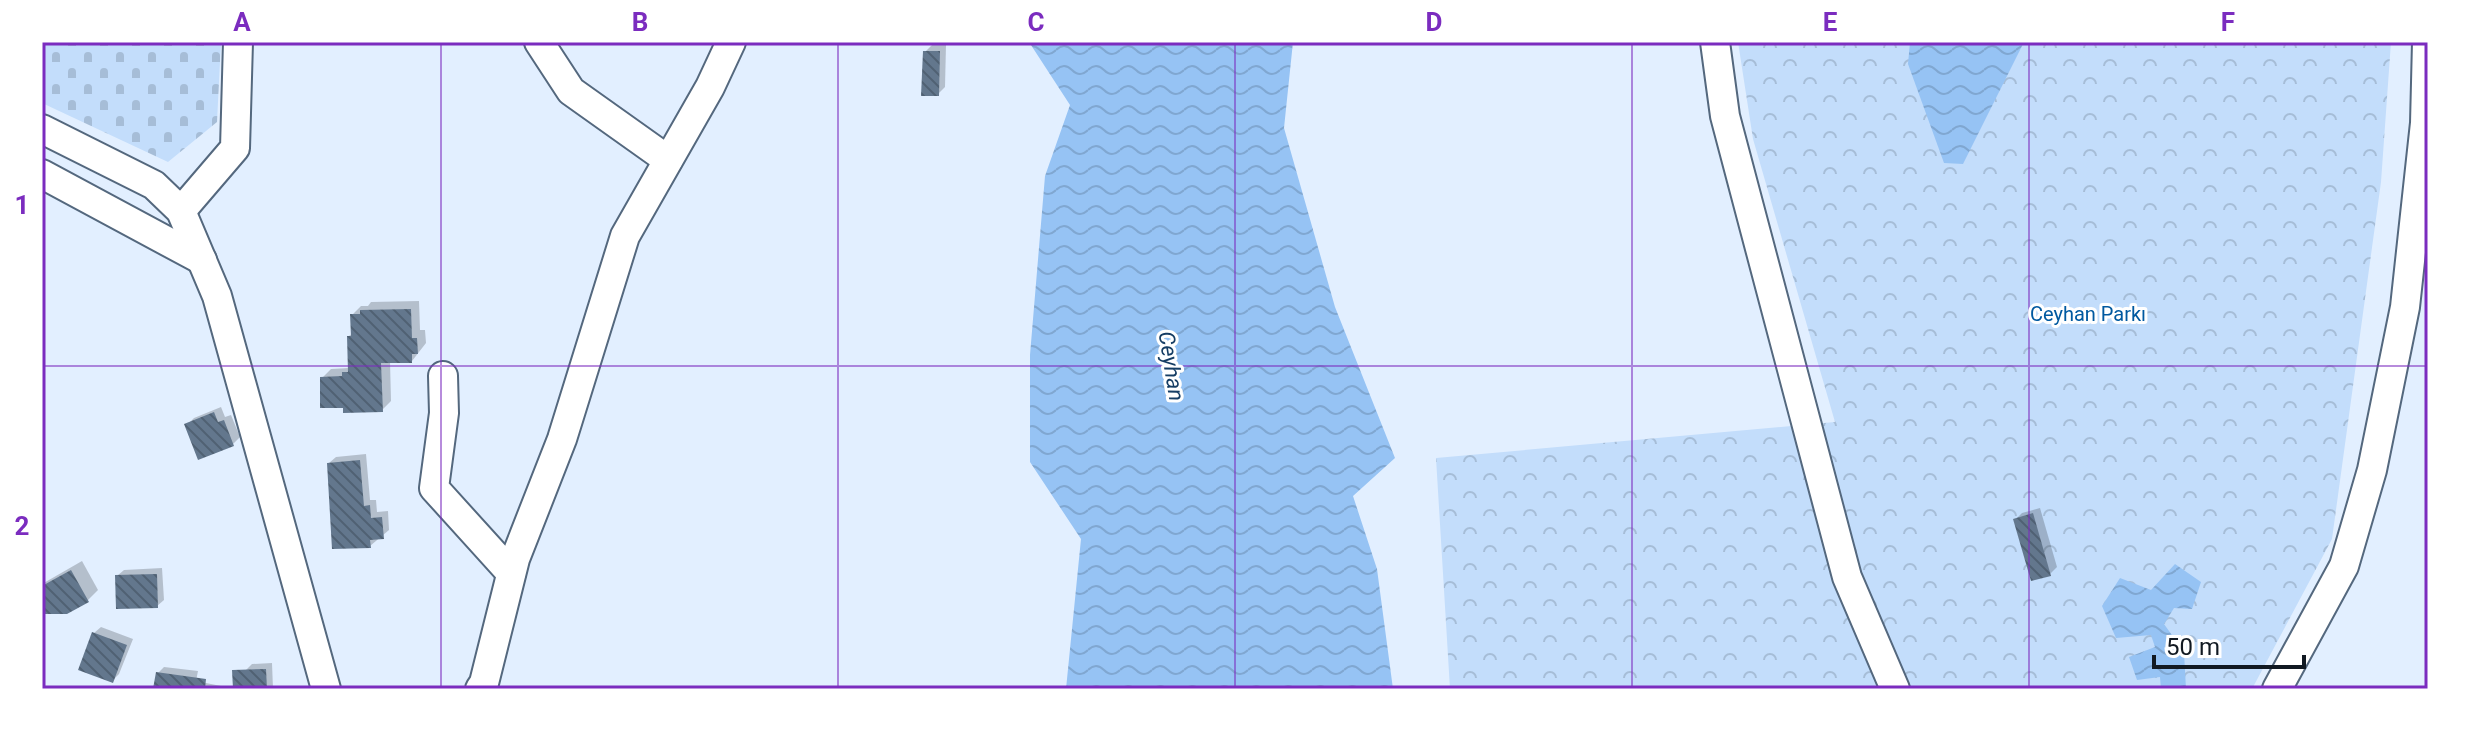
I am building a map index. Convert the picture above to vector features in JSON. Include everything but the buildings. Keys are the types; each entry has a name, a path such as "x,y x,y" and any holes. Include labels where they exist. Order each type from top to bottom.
{"street":[{"path":"181,211 235,148 238,42"},
{"path":"539,42 571,91 668,160"},
{"path":"480,689 511,573 562,439 625,236 710,87 731,42"},
{"path":"1715,42 1725,116 1847,577 1895,689"},
{"path":"2277,689 2344,566 2372,470 2405,307 2425,123 2427,42"},
{"path":"42,129 154,185 181,211 217,296 326,689"},
{"path":"42,174 202,260"},
{"path":"443,376 444,413 434,488 511,573"}],"green space":[{"path":"42,42 221,42 217,122 168,162 42,103"},
{"name":"Ceyhan Parkı","path":"1738,42 2391,42 2381,182 2332,539 2252,689 1450,689 1436,458 1835,422 1753,139"}],"water":[{"name":"Ceyhan","path":"1029,42 1293,42 1284,128 1335,307 1395,458 1353,496 1377,569 1393,689 1066,689 1081,539 1030,462 1030,355 1045,176 1070,105"},
{"path":"1910,42 2024,42 1963,164 1944,163 1908,64"},
{"path":"2175,564 2201,582 2192,609 2174,608 2164,624 2184,652 2186,689 2161,689 2160,677 2137,680 2129,657 2155,647 2151,635 2116,638 2102,606 2120,578 2151,590"}]}
